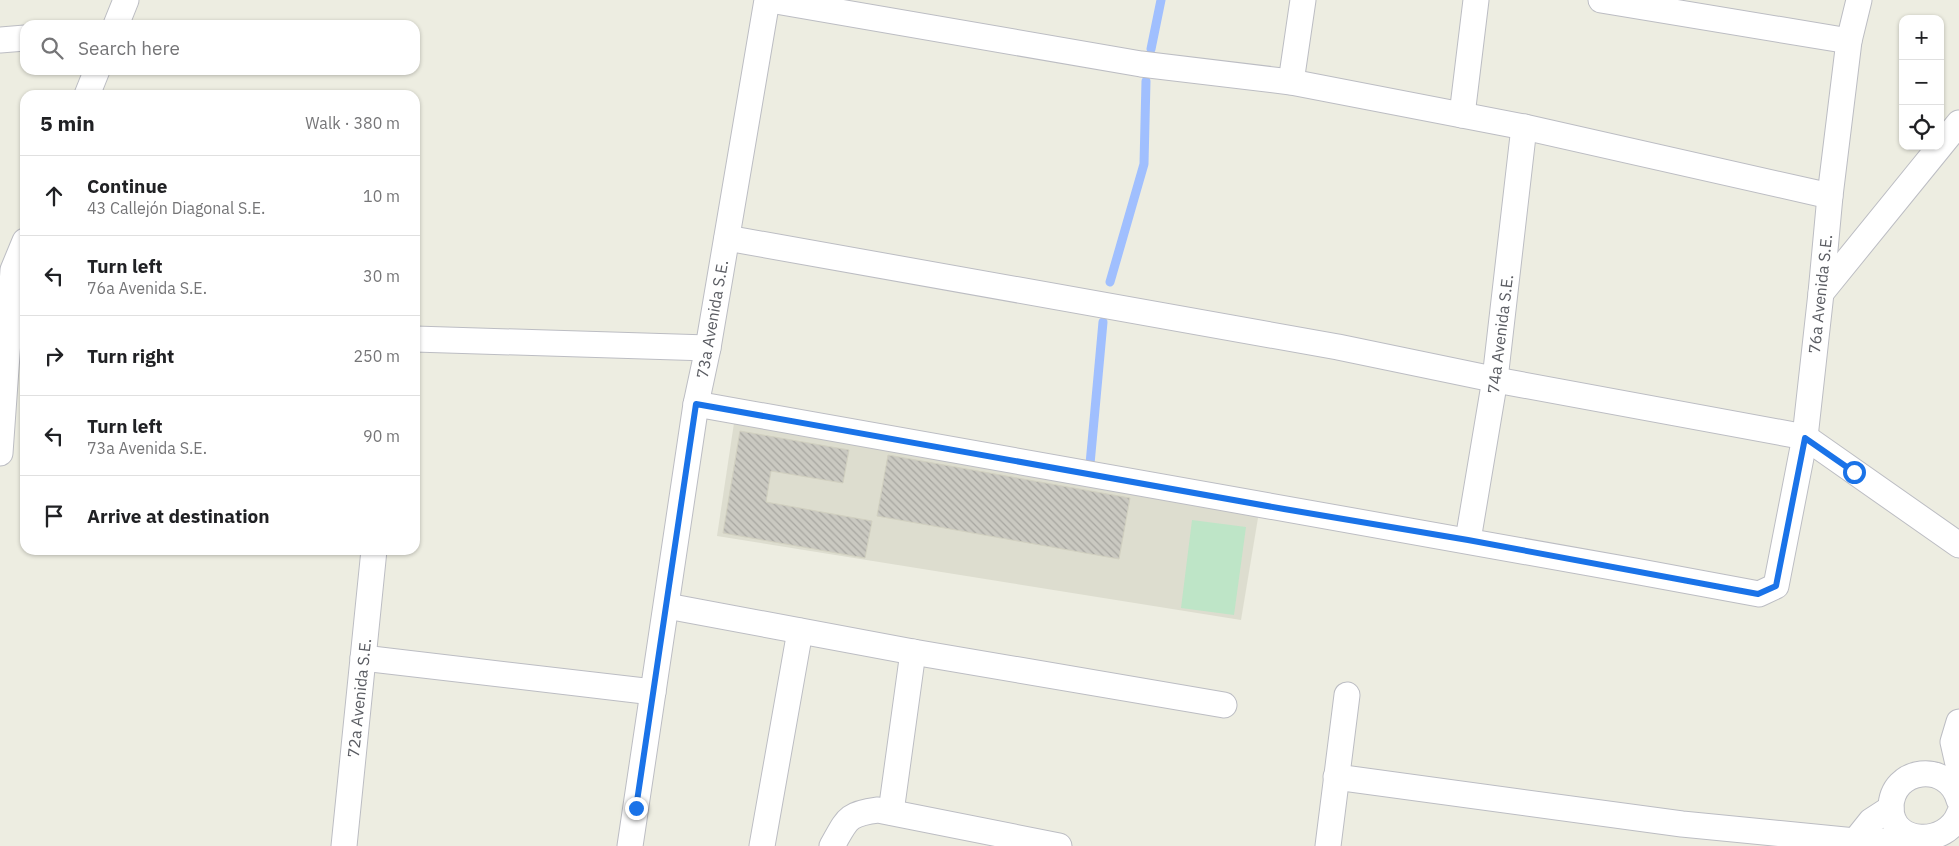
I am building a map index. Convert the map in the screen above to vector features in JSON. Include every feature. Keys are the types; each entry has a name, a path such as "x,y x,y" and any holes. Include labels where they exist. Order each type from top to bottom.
{"street":[{"path":"118,20 126,0"},
{"path":"769,0 1141,64 1291,82 1524,127 1830,196"},
{"name":"73a Avenida S.E.","path":"630,846 696,404 708,348 769,0"},
{"path":"1291,82 1303,0"},
{"path":"1462,115 1476,0"},
{"path":"1601,0 1849,41"},
{"name":"76a Avenida S.E.","path":"1468,540 1758,594 1776,586 1805,438 1830,196 1849,41 1859,0"},
{"path":"0,40 20,38"},
{"path":"89,90 95,75"},
{"path":"1821,293 1959,124"},
{"name":"74a Avenida S.E.","path":"1468,540 1495,379 1524,127"},
{"path":"727,238 1338,347 1805,438 1956,538"},
{"path":"0,453 13,271 20,254"},
{"path":"420,339 708,348"},
{"path":"696,404 1468,540"},
{"name":"72a Avenida S.E.","path":"344,846 373,555"},
{"path":"667,606 913,652 1224,705"},
{"path":"762,846 800,631"},
{"path":"890,812 913,652"},
{"path":"363,658 653,692"},
{"path":"1328,846 1347,695"},
{"path":"1336,777 1680,835 1855,841 1930,841 1950,832 1957,815 1958,770 1956,732"},
{"path":"1916,841 1899,830 1893,820 1891,808 1893,796 1898,786 1956,732"},
{"path":"1907,778 1918,774 1930,773 1940,777 1957,815"},
{"path":"1855,841 1871,821 1891,808"},
{"path":"832,846 847,820 858,813 878,810 1059,846"}],"shaded area":[{"path":"734,423 1259,512 1241,620 717,536"}],"green space":[{"path":"1192,520 1246,527 1234,615 1181,608"}],"building":[{"path":"740,431 849,450 843,483 771,471 766,502 872,521 865,558 723,533"},
{"path":"888,455 1130,498 1119,559 877,516"}],"waterway":[{"path":"1151,49 1161,0"},
{"path":"1110,282 1144,164 1146,81"},
{"path":"1090,464 1103,322"}],"route":[{"path":"636,808 696,404 1468,540 1758,594 1776,586 1805,438 1854,472"}]}
